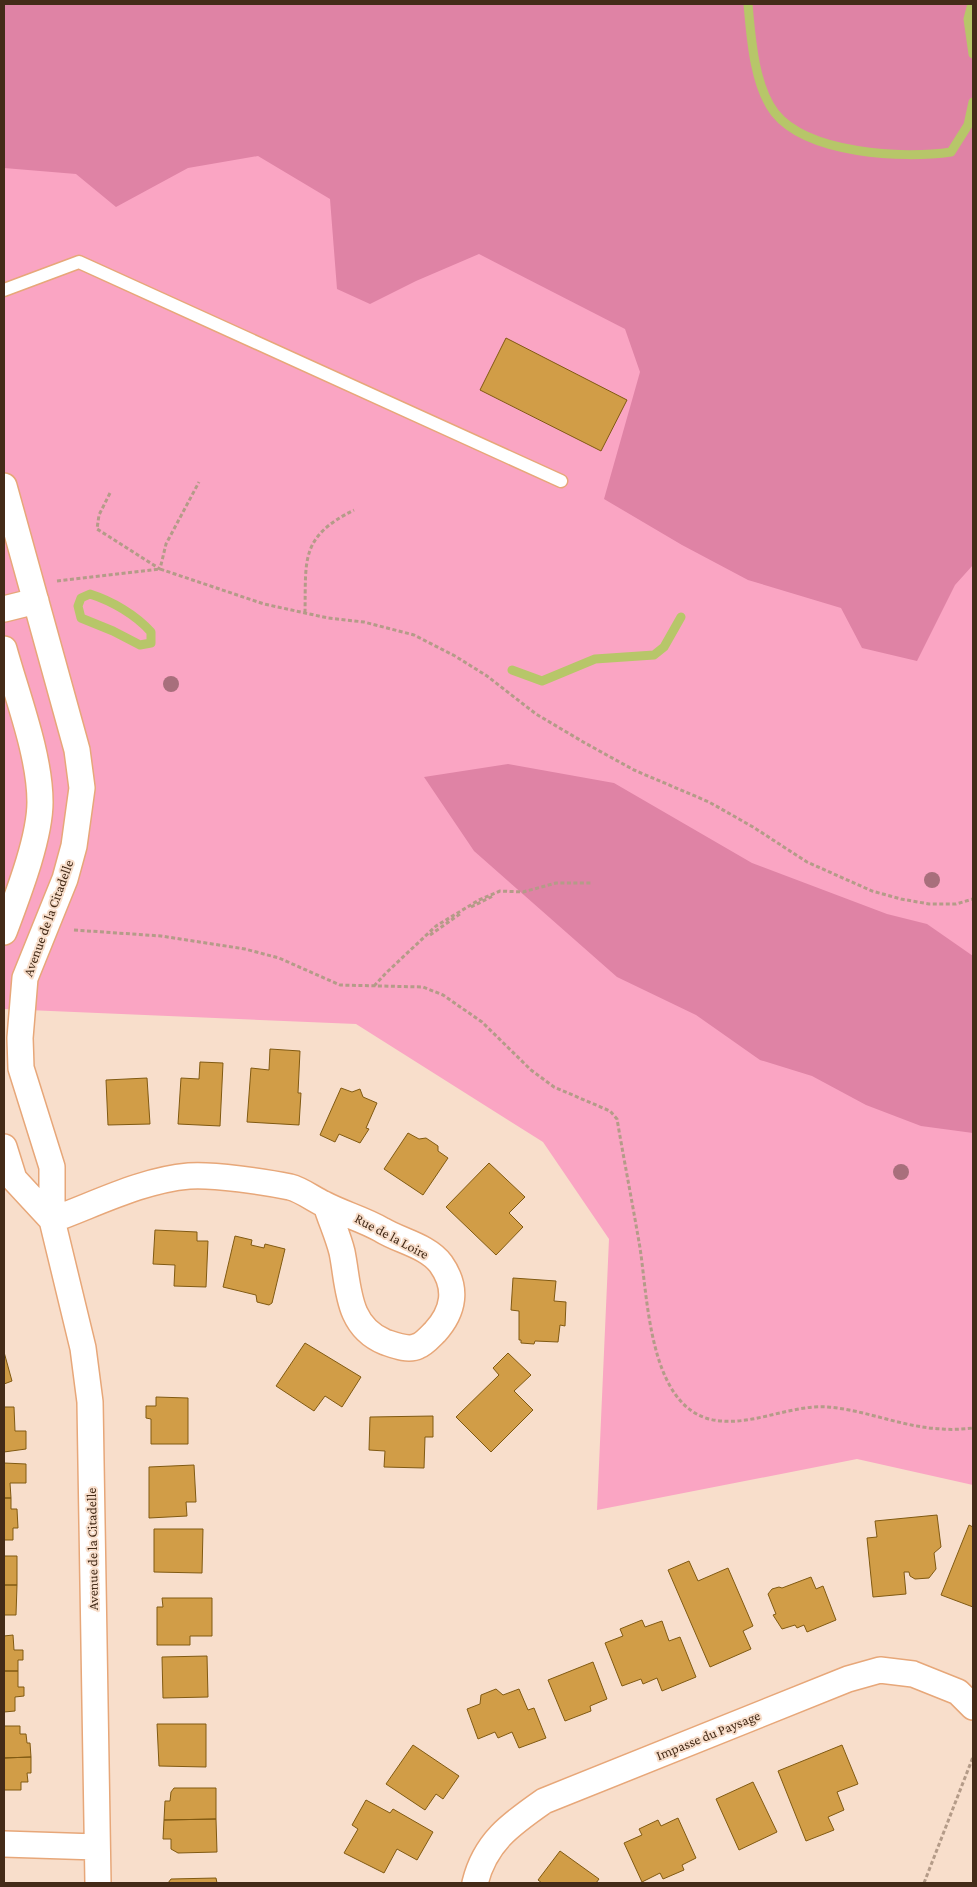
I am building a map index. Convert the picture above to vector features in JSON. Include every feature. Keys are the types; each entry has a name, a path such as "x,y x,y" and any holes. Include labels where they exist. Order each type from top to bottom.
{"street":[{"name":"Avenue de la Citadelle","path":"4,486 76,750 82,788 78,821 65,880 25,978 20,1038 12,1070 52,1167 52,1220 83,1348 90,1402 98,1883"},
{"path":"4,609 33,593"},
{"path":"4,649 35,763 40,802 38,818 20,890 4,932"},
{"path":"38,818 78,821"},
{"name":"Avenue de la Citadelle","path":"4,1147 14,1179 52,1220"},
{"name":"Rue de la Loire","path":"52,1220 148,1184 190,1176 292,1188 326,1205 361,1218 394,1237 424,1250 440,1262 449,1279 453,1300 445,1321 430,1337 417,1347 398,1347 380,1340 366,1330 354,1315 349,1302 341,1250 326,1205"},
{"name":"Impasse du Paysage","path":"475,1883 480,1863 497,1837 544,1801 848,1679 880,1670 913,1674 958,1692 973,1707"},
{"path":"4,1844 96,1847"}],"lane":[{"path":"4,290 79,262 561,480"}],"path":[{"path":"160,569 166,544 198,482"},
{"path":"110,492 99,515 97,530 160,569 190,577 230,594 305,613 364,622 414,635 479,671 536,714 585,743 634,770 709,802 753,827 807,862 842,878 901,899 929,904 956,904 973,899"},
{"path":"305,613 305,569 310,546 330,522 354,510"},
{"path":"33,593 160,569"},
{"path":"374,986 386,972 436,926 479,900 500,891 523,892 556,883 591,883"},
{"path":"374,986 421,940 470,907 505,890"},
{"path":"46,925 84,931 161,936 201,941 279,958 340,985 423,987 443,995 482,1022 531,1070 554,1087 610,1111 617,1120 640,1243 647,1313 659,1360 671,1388 688,1408 708,1419 738,1421 803,1409 828,1407 942,1430 973,1428"},
{"path":"924,1883 973,1757"}],"shaded area":[{"path":"4,4 973,102 973,1485 857,1459 597,1510 609,1239 543,1142 356,1024 4,1009"},
{"path":"4,4 973,4 973,565 955,585 917,661 862,648 841,608 748,580 682,545 604,499 640,372 625,329 479,254 416,281 370,304 337,289 330,199 258,156 188,168 116,207 76,174 4,168"},
{"path":"508,764 614,783 752,863 887,914 927,924 973,956 973,1133 921,1126 866,1105 812,1076 760,1060 696,1015 617,977 474,851 424,777"}],"building":[{"path":"506,338 627,400 601,451 480,390"},
{"path":"270,1049 300,1051 298,1093 301,1093 299,1125 247,1122 251,1068 269,1070"},
{"path":"200,1062 223,1063 220,1126 178,1124 181,1078 199,1079"},
{"path":"147,1078 150,1124 108,1125 106,1080"},
{"path":"341,1088 352,1092 360,1089 363,1097 377,1103 366,1128 369,1129 360,1143 339,1134 335,1142 320,1135"},
{"path":"408,1133 419,1139 426,1138 438,1146 438,1151 448,1158 423,1195 384,1169"},
{"path":"489,1163 525,1197 509,1213 523,1227 496,1255 446,1207"},
{"path":"155,1230 197,1232 197,1241 208,1241 206,1287 174,1286 175,1265 153,1264"},
{"path":"235,1236 252,1240 251,1245 264,1248 265,1244 285,1249 272,1303 269,1305 257,1302 256,1295 223,1287"},
{"path":"513,1278 556,1281 554,1301 566,1302 565,1326 560,1325 558,1342 535,1341 534,1344 521,1343 521,1340 519,1340 519,1311 511,1310"},
{"path":"305,1343 361,1377 342,1407 325,1396 314,1411 276,1386"},
{"path":"4,1352 12,1381 4,1384"},
{"path":"508,1353 531,1375 514,1391 533,1410 491,1452 456,1417 499,1375 493,1368"},
{"path":"156,1397 188,1398 188,1444 151,1444 151,1419 146,1418 146,1406 156,1406"},
{"path":"4,1407 14,1407 15,1431 26,1431 26,1449 4,1452"},
{"path":"433,1416 433,1437 425,1437 424,1468 384,1467 385,1451 369,1450 370,1417"},
{"path":"4,1463 26,1464 26,1483 10,1483 11,1498 4,1498"},
{"path":"194,1465 196,1502 186,1502 187,1516 149,1518 149,1467"},
{"path":"4,1498 11,1498 11,1509 17,1509 18,1528 13,1528 13,1540 4,1540"},
{"path":"937,1515 941,1547 934,1553 936,1569 929,1578 915,1579 910,1576 909,1572 904,1572 906,1594 873,1597 867,1538 877,1537 875,1521"},
{"path":"969,1525 973,1527 973,1607 941,1595"},
{"path":"154,1529 203,1529 202,1573 154,1572"},
{"path":"4,1556 17,1556 17,1585 4,1585"},
{"path":"689,1561 698,1581 728,1568 753,1626 743,1631 751,1649 710,1667 668,1570"},
{"path":"811,1577 816,1589 823,1586 836,1620 807,1632 804,1625 797,1628 795,1625 782,1629 773,1615 776,1614 768,1594 772,1589 782,1588"},
{"path":"4,1585 17,1585 16,1615 4,1615"},
{"path":"162,1598 212,1598 212,1636 190,1636 190,1645 157,1645 157,1607 163,1607"},
{"path":"642,1620 645,1627 662,1621 669,1641 680,1637 696,1677 662,1691 657,1678 643,1684 641,1679 622,1686 605,1643 623,1636 620,1629"},
{"path":"13,1635 14,1650 23,1650 23,1660 18,1660 18,1671 4,1671 4,1636"},
{"path":"207,1656 208,1697 163,1698 162,1657"},
{"path":"593,1662 607,1699 590,1706 591,1711 565,1721 548,1680"},
{"path":"4,1671 18,1671 18,1687 24,1687 24,1696 15,1697 15,1711 4,1712"},
{"path":"496,1689 503,1695 519,1689 528,1710 534,1708 546,1738 519,1748 512,1732 498,1738 495,1732 478,1739 467,1709 480,1704 481,1695"},
{"path":"157,1724 206,1724 206,1767 159,1766"},
{"path":"4,1726 20,1726 20,1734 26,1734 27,1743 30,1743 31,1757 4,1758"},
{"path":"413,1745 459,1776 443,1799 436,1794 425,1810 386,1784"},
{"path":"842,1745 858,1784 837,1792 844,1810 828,1817 834,1830 806,1841 778,1771"},
{"path":"31,1757 31,1773 27,1773 28,1782 21,1782 21,1790 4,1790 4,1758"},
{"path":"753,1782 777,1832 739,1850 716,1799"},
{"path":"174,1788 216,1788 216,1819 164,1820 165,1801 170,1801 171,1792"},
{"path":"366,1800 390,1813 393,1809 433,1832 417,1860 397,1849 384,1873 344,1853 358,1829 352,1825"},
{"path":"678,1818 696,1858 682,1865 684,1870 663,1879 660,1873 642,1882 624,1843 642,1835 639,1829 658,1820 661,1826"},
{"path":"216,1819 217,1852 178,1853 171,1849 171,1839 163,1839 164,1820"},
{"path":"560,1851 599,1879 596,1883 542,1883 538,1880"},
{"path":"216,1878 217,1883 168,1883 171,1879"}],"waterway":[{"path":"748,4 755,61 762,89 768,102 775,113 790,127 810,137 833,145 883,154 908,155 951,152 968,125 973,102"},
{"path":"972,4 968,19 973,54"},
{"path":"90,594 107,600 131,614 151,632 151,643 140,645 81,618 78,606 81,598 90,594"},
{"path":"512,670 542,681 595,659 654,655 664,647 681,617"}]}
